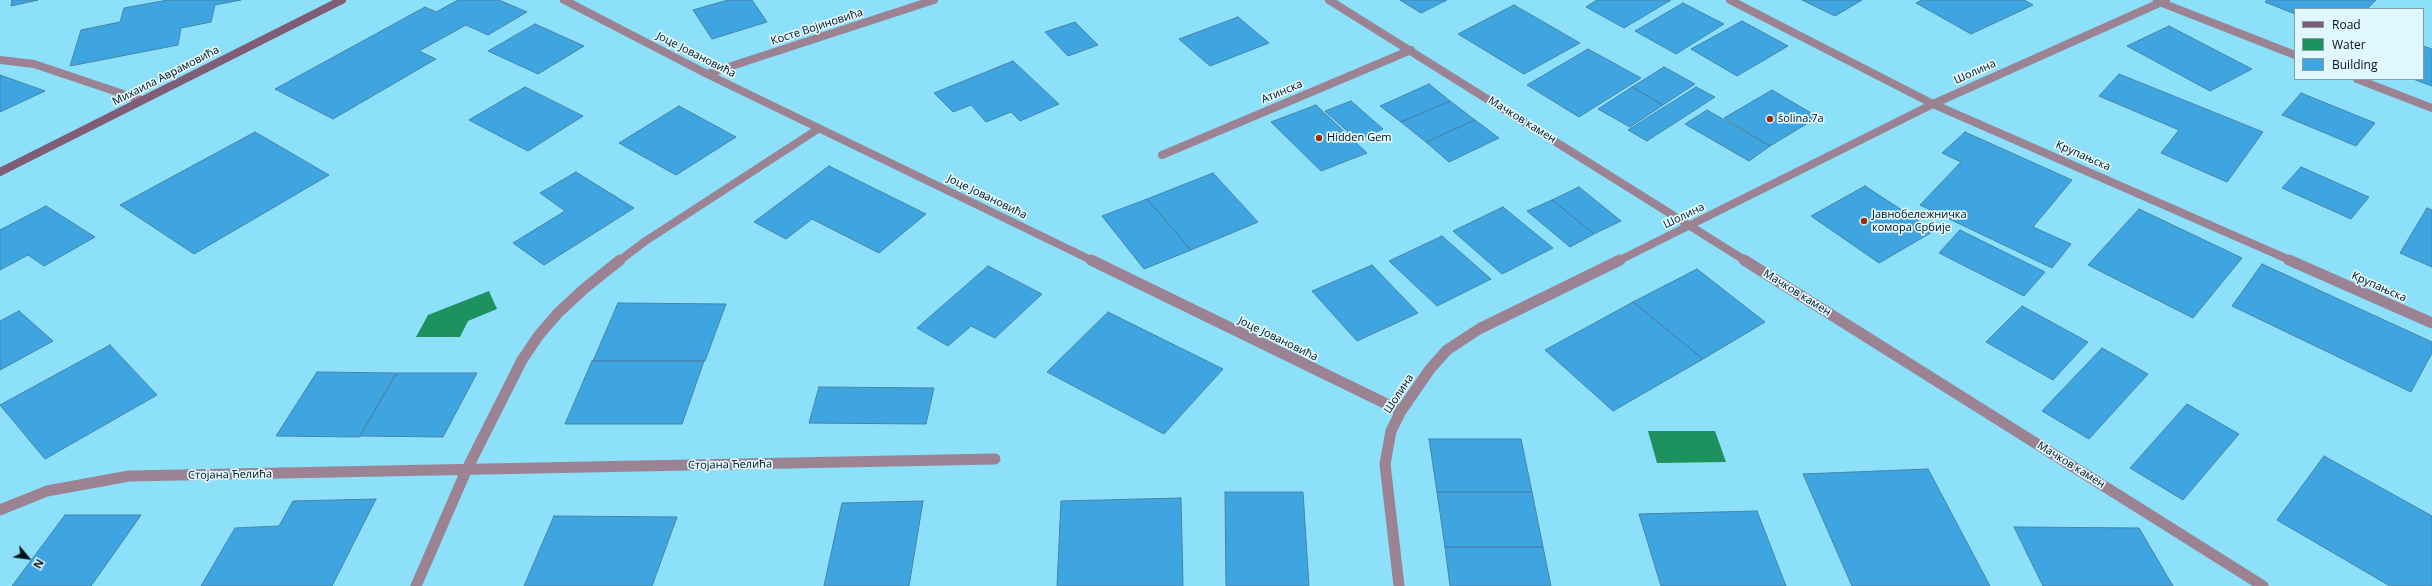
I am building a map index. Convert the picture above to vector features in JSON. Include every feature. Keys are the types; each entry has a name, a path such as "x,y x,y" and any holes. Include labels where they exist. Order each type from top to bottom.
{"street":[{"name":"Михаила Аврамовића","path":"0,172 342,0"},
{"name":"Јоце Јовановића","path":"564,0 707,74 1401,411"},
{"name":"Косте Војиновића","path":"707,74 934,0"},
{"name":"Мачков камен","path":"1329,0 1411,50 2263,586"},
{"name":"Крупањска","path":"1730,0 1933,104 2432,323"},
{"path":"2160,1 2294,55"},
{"name":"Шолина","path":"1399,586 1384,464 1390,431 1401,411 1430,369 1447,350 1479,329 1691,226 1933,104 2160,1"},
{"name":"Атинска","path":"1162,155 1411,50"},
{"path":"0,60 34,64 141,100"},
{"path":"2361,80 2432,108"},
{"path":"416,586 466,471 522,360 539,335 558,313 585,288 644,242 818,128"},
{"name":"Стојана Ћелића","path":"0,510 47,492 129,476 466,471 995,459"}],"water":[{"path":"489,291 497,309 468,321 460,337 416,337 428,315"},
{"path":"1648,431 1715,431 1726,462 1657,463"}],"building":[{"path":"12,0 38,0 11,6"},
{"path":"168,0 241,0 215,5 211,22 181,28 178,45 70,66 81,30 120,22 124,8"},
{"path":"458,0 499,0 527,12 488,35 466,25 419,51 436,59 333,119 275,89 425,7 436,12"},
{"path":"728,0 752,0 767,22 712,39 693,10"},
{"path":"1400,0 1447,0 1421,13"},
{"path":"1597,0 1671,0 1624,28 1586,7"},
{"path":"1802,0 1862,0 1835,16"},
{"path":"1922,0 2024,0 2033,5 1971,34 1916,3"},
{"path":"2267,0 2376,0 2368,8 2294,8 2294,14 2265,2"},
{"path":"1683,3 1724,24 1676,54 1635,31"},
{"path":"1514,5 1580,43 1524,74 1458,34"},
{"path":"1238,17 1269,43 1210,66 1179,39"},
{"path":"1742,21 1788,46 1737,76 1691,49"},
{"path":"1075,22 1098,45 1068,56 1045,32"},
{"path":"535,24 584,46 538,74 488,51"},
{"path":"2169,26 2252,69 2210,91 2127,46"},
{"path":"2424,46 2432,49 2432,86 2416,80 2424,80"},
{"path":"1588,49 1641,78 1579,117 1527,85"},
{"path":"1013,61 1059,104 1020,121 1011,112 986,122 971,105 953,112 934,93"},
{"path":"1664,67 1695,84 1663,105 1632,87"},
{"path":"2119,74 2263,132 2227,182 2161,153 2179,130 2099,96"},
{"path":"0,75 45,91 0,112"},
{"path":"1429,84 1450,101 1401,122 1380,106"},
{"path":"525,87 583,116 528,151 469,120"},
{"path":"1632,87 1663,105 1630,127 1598,109"},
{"path":"1696,87 1715,97 1647,141 1628,130"},
{"path":"1772,90 1818,117 1770,146 1724,118"},
{"path":"2301,93 2375,123 2356,146 2282,115"},
{"path":"1351,101 1383,129 1357,140 1325,111"},
{"path":"1450,101 1475,120 1426,142 1401,122"},
{"name":"Hidden Gem","path":"1316,105 1367,153 1321,171 1271,122"},
{"path":"679,106 736,137 676,175 619,143"},
{"path":"1707,110 1770,146 1749,161 1685,124"},
{"path":"1475,120 1499,138 1449,162 1426,142"},
{"path":"255,132 329,175 194,254 120,205"},
{"path":"1965,132 2072,180 2033,227 2071,244 2052,268 1920,205 1961,162 1942,153"},
{"path":"829,166 926,214 879,253 812,219 786,239 754,222"},
{"path":"2301,167 2369,197 2351,219 2282,188"},
{"path":"576,172 634,208 544,265 513,243 565,211 540,193"},
{"path":"1213,173 1258,222 1191,250 1147,199"},
{"path":"1865,186 1934,231 1879,263 1811,216"},
{"path":"1579,187 1621,221 1594,234 1552,200"},
{"path":"1147,199 1191,250 1144,269 1102,216"},
{"path":"1552,200 1594,234 1570,247 1527,211"},
{"path":"46,206 95,237 44,266 28,255 0,270 0,230"},
{"path":"1503,207 1553,248 1502,274 1453,231"},
{"path":"2427,208 2432,210 2432,267 2400,253"},
{"path":"2139,209 2242,258 2193,318 2088,265"},
{"path":"1960,230 2045,272 2024,296 1939,253"},
{"path":"1442,236 1491,279 1437,306 1389,261"},
{"path":"2262,264 2432,342 2432,353 2411,392 2232,306"},
{"path":"1372,265 1418,313 1357,341 1312,291"},
{"path":"988,266 1042,294 995,338 971,326 948,346 917,328"},
{"path":"1697,269 1765,322 1703,359 1633,302"},
{"path":"1633,302 1703,359 1613,411 1545,350"},
{"path":"618,303 726,304 705,361 593,361"},
{"path":"2022,306 2088,342 2053,380 1986,342"},
{"path":"19,311 53,341 0,370 0,321"},
{"path":"1108,312 1223,369 1164,434 1047,372"},
{"path":"110,345 157,395 45,459 0,405"},
{"path":"2102,348 2148,374 2089,439 2042,411"},
{"path":"592,361 704,361 682,424 565,424"},
{"path":"317,372 396,373 359,437 276,436"},
{"path":"397,373 477,373 443,437 360,436"},
{"path":"819,387 934,388 926,424 809,423"},
{"path":"2187,404 2239,434 2183,500 2130,468"},
{"path":"1429,439 1521,439 1532,492 1437,492"},
{"path":"2324,456 2432,516 2432,586 2390,586 2277,520"},
{"path":"1928,469 1990,586 1852,586 1803,474"},
{"path":"1225,492 1303,492 1309,586 1226,586"},
{"path":"1437,492 1532,492 1543,547 1445,547"},
{"path":"1181,498 1183,586 1057,586 1061,501"},
{"path":"376,499 332,586 201,586 235,528 279,526 293,501"},
{"path":"923,501 909,586 824,586 842,503"},
{"path":"1757,511 1786,586 1661,586 1639,514"},
{"path":"65,515 141,515 91,586 12,586"},
{"path":"554,516 677,517 652,586 524,586"},
{"path":"2014,527 2139,528 2173,586 2043,586"},
{"path":"1445,547 1543,547 1551,586 1450,586"}],"place":[{"name":"šolina.7a","path":"1770,119"},
{"name":"Hidden Gem","path":"1319,138"},
{"name":"Јавнобележничка комора Србије","path":"1864,221"}]}
